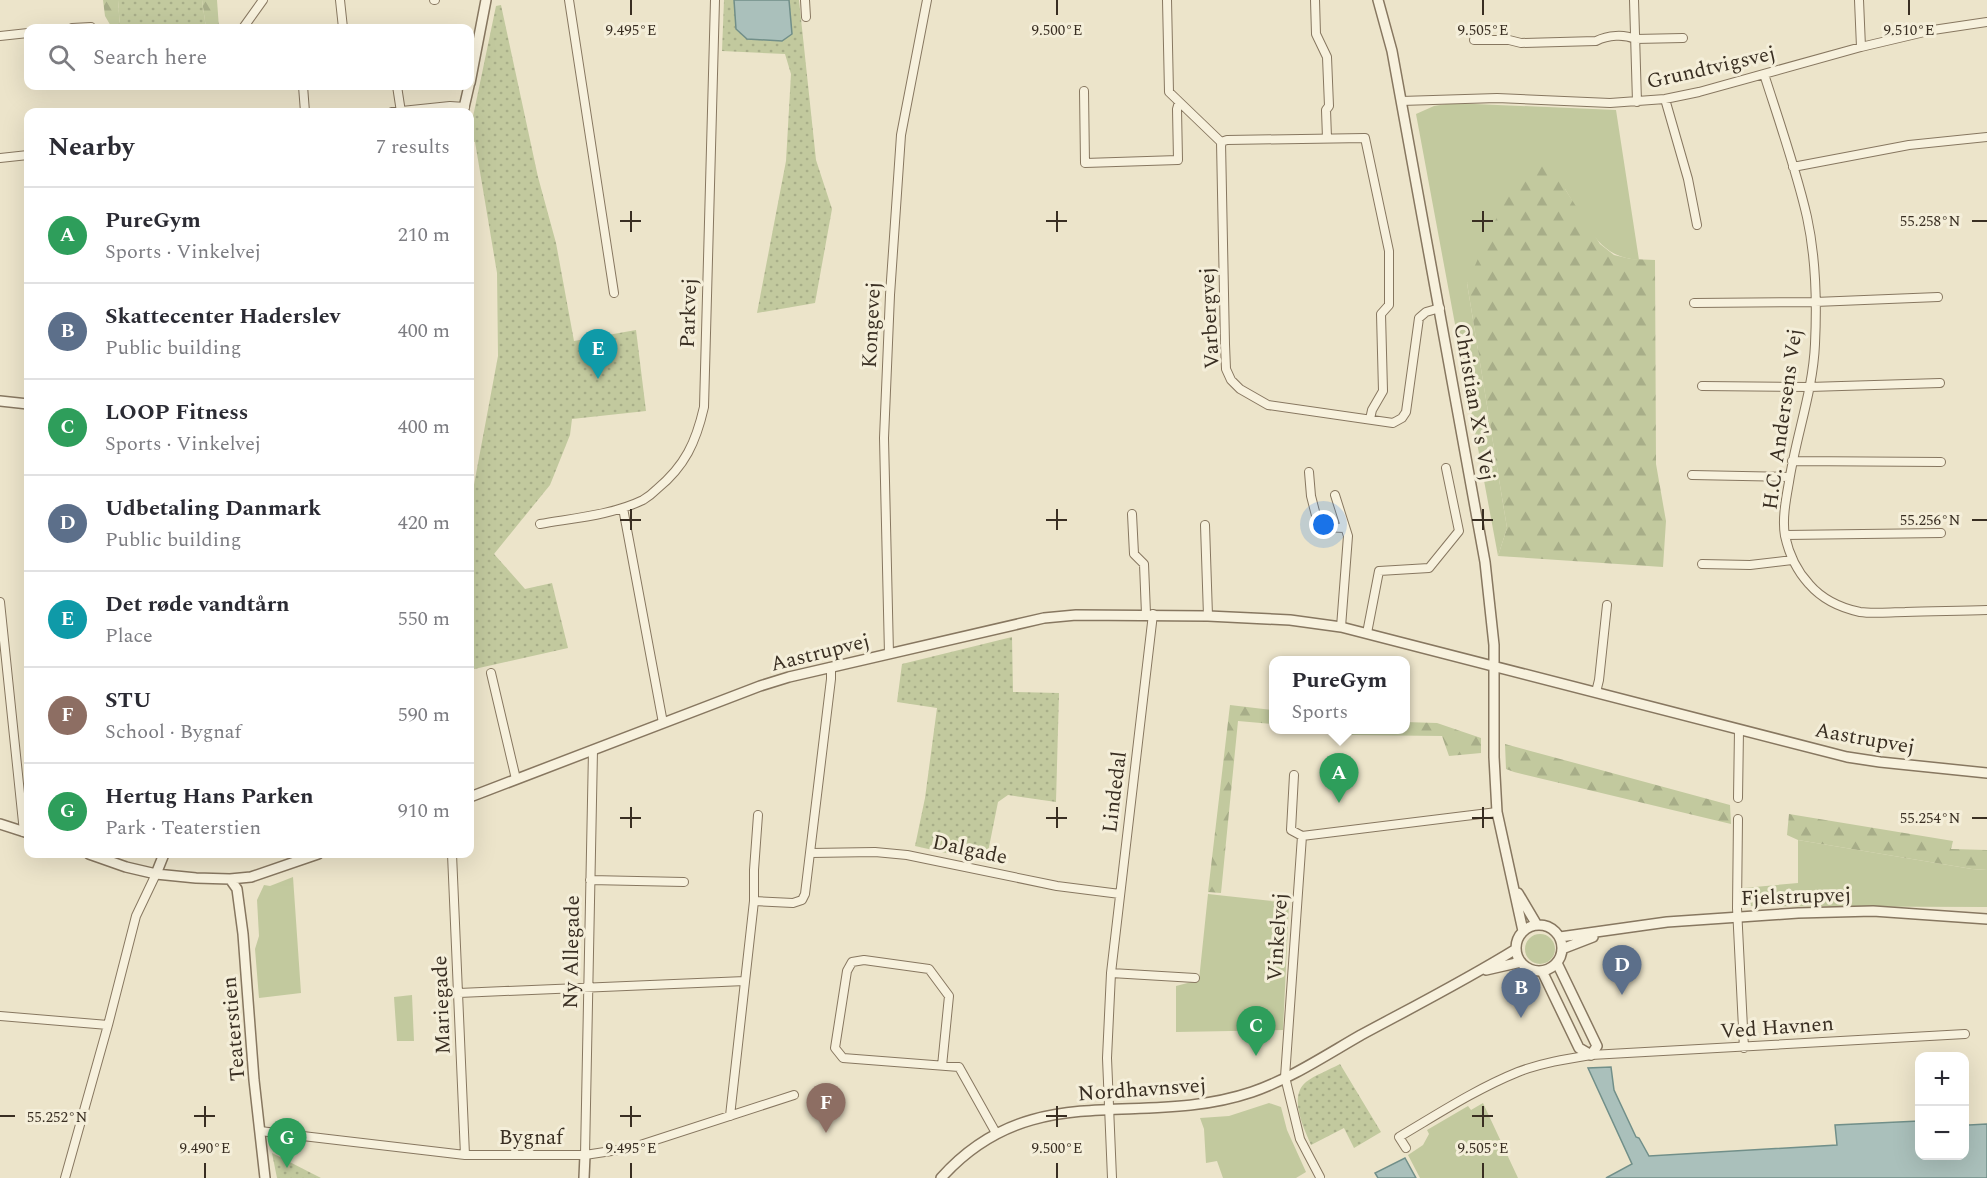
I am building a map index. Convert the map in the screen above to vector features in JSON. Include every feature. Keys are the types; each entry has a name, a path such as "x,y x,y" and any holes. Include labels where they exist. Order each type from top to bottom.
{"street":[{"path":"246,24 263,0"},
{"path":"340,0 343,24"},
{"path":"474,59 486,0"},
{"path":"569,0 614,293"},
{"name":"Parkvej","path":"540,524 623,508 645,499 669,480 688,456 699,429 704,407 715,0"},
{"path":"805,0 806,17"},
{"name":"Kongevej","path":"889,654 884,438 890,295 902,135 927,0"},
{"path":"1167,0 1169,92 1221,142 1227,140 1365,138 1389,251 1389,305 1381,314 1383,391 1372,410 1370,419"},
{"path":"1315,0 1316,34 1327,57 1329,106 1326,110 1327,138"},
{"name":"Christian X's Vej","path":"1378,0 1392,51 1485,562 1492,610 1497,812 1523,931"},
{"path":"1634,0 1637,102"},
{"path":"1859,0 1861,46"},
{"name":"Grundtvigsvej","path":"1401,101 1497,98 1610,104 1665,99 1699,92 1861,46 1933,30 1987,22"},
{"path":"0,36 24,33"},
{"path":"1474,40 1509,40 1521,43 1596,41 1604,37 1628,36 1635,39 1683,38"},
{"name":"H.C. Andersens Vej","path":"1764,74 1807,217 1813,254 1815,346 1809,387 1785,503 1785,535 1792,560 1801,576 1814,590 1845,608 1880,613 1987,610"},
{"path":"303,90 305,108"},
{"path":"396,108 398,90"},
{"path":"464,108 468,90"},
{"path":"1084,91 1085,163 1178,160 1177,109 1179,102"},
{"path":"1665,99 1688,179 1697,225"},
{"path":"432,108 450,106 457,108"},
{"path":"1793,167 1909,145 1987,137"},
{"name":"Varbergvej","path":"1221,142 1225,344 1227,369 1231,380 1240,389 1268,405 1393,423 1402,418 1406,412 1419,318 1426,312 1440,308"},
{"path":"0,158 24,155"},
{"path":"1694,303 1815,302 1938,297"},
{"path":"1702,386 1809,387 1940,383"},
{"path":"0,401 24,404"},
{"path":"1792,461 1941,462"},
{"path":"1367,633 1379,571 1429,568 1459,531 1446,468"},
{"path":"1309,472 1311,496 1319,527 1345,528"},
{"path":"1692,475 1789,477"},
{"path":"1335,495 1348,536 1341,627"},
{"path":"623,508 663,723"},
{"path":"1132,514 1134,554 1144,564 1149,614"},
{"path":"1205,525 1208,616"},
{"path":"1785,535 1941,533"},
{"path":"1702,564 1750,565 1792,560"},
{"path":"0,602 24,819"},
{"path":"1596,692 1607,605"},
{"name":"Aastrupvej","path":"474,795 760,686 831,667 1044,618 1093,614 1290,620 1341,627 1847,757 1987,773"},
{"name":"Lindedal","path":"1112,1178 1107,1058 1112,973 1149,614"},
{"path":"754,901 793,903 802,900 805,894 831,667"},
{"path":"491,673 516,779"},
{"path":"1738,798 1739,730"},
{"name":"Ny Allegade","path":"585,1155 593,750"},
{"name":"Vinkelvej","path":"1294,775 1291,830 1302,836 1285,1077 1300,1138 1320,1177"},
{"path":"1302,836 1497,812"},
{"path":"730,1116 754,901 758,814"},
{"path":"1738,819 1738,916 1744,1048"},
{"path":"0,824 24,831"},
{"name":"Dalgade","path":"811,853 875,852 907,855 1058,886 1120,894"},
{"path":"100,858 156,874 230,879 251,877 306,858"},
{"path":"65,1178 136,916 162,858"},
{"name":"Mariegade","path":"452,858 465,1155"},
{"name":"Teaterstien","path":"230,879 237,889 243,934 265,1178"},
{"path":"591,880 684,882"},
{"name":"Christian X's Vej","path":"1514,885 1537,925"},
{"name":"Fjelstrupvej","path":"1560,937 1667,922 1738,916 1874,911 1987,919"},
{"path":"1537,925 1551,928 1560,937 1562,949 1557,963 1542,971 1530,969 1521,962 1516,949 1517,940 1523,931 1537,925"},
{"name":"Fjelstrupvej","path":"1562,949 1607,931"},
{"name":"Nordhavnsvej","path":"941,1178 965,1155 996,1133 1048,1115 1071,1111 1192,1106 1222,1101 1255,1091 1478,972 1516,949"},
{"path":"942,1066 949,996 929,969 864,960 852,962 847,970 835,1048 843,1058 942,1066 959,1067 996,1133"},
{"name":"Nordhavnsvej","path":"1478,972 1521,962"},
{"path":"1406,1148 1399,1137 1490,1084 1520,1071 1591,1055 1597,1047 1557,963"},
{"path":"1542,971 1579,1048 1591,1055"},
{"path":"1112,973 1195,978"},
{"path":"459,993 745,981"},
{"path":"0,1016 108,1025"},
{"name":"Ved Havnen","path":"1591,1055 1965,1034"},
{"name":"Bygnaf","path":"260,1131 465,1155 585,1155 631,1148 794,1095"},
{"path":"584,1178 585,1155"}],"green space":[{"path":"103,0 118,0 120,24 110,24 105,16"},
{"path":"118,0 202,0 205,24 120,24"},
{"path":"202,0 217,0 219,24 205,24"},
{"path":"724,0 799,0 816,160 832,209 815,303 757,313 786,161 791,74 785,54 722,51"},
{"path":"501,5 538,177 556,243 574,341 636,330 646,411 572,419 570,435 550,485 494,554 525,589 552,583 568,648 474,669 474,485 498,356 497,273 474,142 474,112 496,6"},
{"path":"1452,103 1616,110 1639,260 1625,258 1602,245 1586,225 1565,189 1467,283 1507,528 1498,556 1416,114 1434,106"},
{"path":"1541,159 1565,189 1600,244 1614,255 1631,259 1655,260 1656,464 1666,521 1663,567 1498,556 1507,528 1467,283 1511,186"},
{"path":"1012,637 1013,692 1059,693 1056,802 1008,795 998,802 986,862 915,846 925,798 937,708 897,702 902,664"},
{"path":"1230,705 1269,710 1269,724 1238,721 1221,893 1208,892"},
{"path":"1410,722 1437,723 1481,738 1481,753 1449,756 1442,736 1342,734 1410,734"},
{"path":"1505,744 1730,805 1731,824 1514,772 1506,769"},
{"path":"1789,814 1953,841 1951,849 1987,850 1987,870 1798,840 1787,835"},
{"path":"1798,840 1987,870 1987,907 1745,906 1743,888 1798,883"},
{"path":"293,877 301,993 259,998 255,949 259,936 257,900 264,885 270,886"},
{"path":"1208,894 1289,903 1283,1030 1176,1032 1176,986 1199,980"},
{"path":"1540,934 1551,938 1555,949 1551,960 1540,964 1529,960 1525,949 1529,938"},
{"path":"412,995 414,1041 397,1041 394,997"},
{"path":"1340,1064 1381,1132 1354,1148 1344,1128 1311,1145 1299,1113 1298,1096 1306,1082"},
{"path":"1269,1103 1281,1107 1287,1130 1306,1172 1296,1178 1223,1178 1217,1161 1206,1163 1204,1129 1200,1118 1229,1116"},
{"path":"1483,1103 1518,1178 1420,1178 1408,1155 1423,1145 1429,1134 1427,1130 1468,1106 1471,1110"},
{"path":"272,1153 321,1178 277,1178"}],"water":[{"path":"734,0 789,0 792,34 782,41 747,39 736,29"},
{"path":"1611,1067 1614,1090 1636,1137 1639,1138 1649,1156 1837,1145 1835,1125 1915,1121 1915,1160 1969,1160 1969,1125 1987,1124 1987,1178 1606,1178 1632,1164 1588,1068"},
{"path":"1405,1158 1416,1178 1378,1178 1375,1173"}],"place":[{"name":"Det røde vandtårn","path":"598,379"},
{"name":"PureGym","path":"1339,803"},
{"name":"Udbetaling Danmark","path":"1622,995"},
{"name":"Skattecenter Haderslev","path":"1521,1018"},
{"name":"LOOP Fitness","path":"1256,1056"},
{"name":"STU","path":"826,1133"},
{"name":"Hertug Hans Parken","path":"287,1168"}]}
